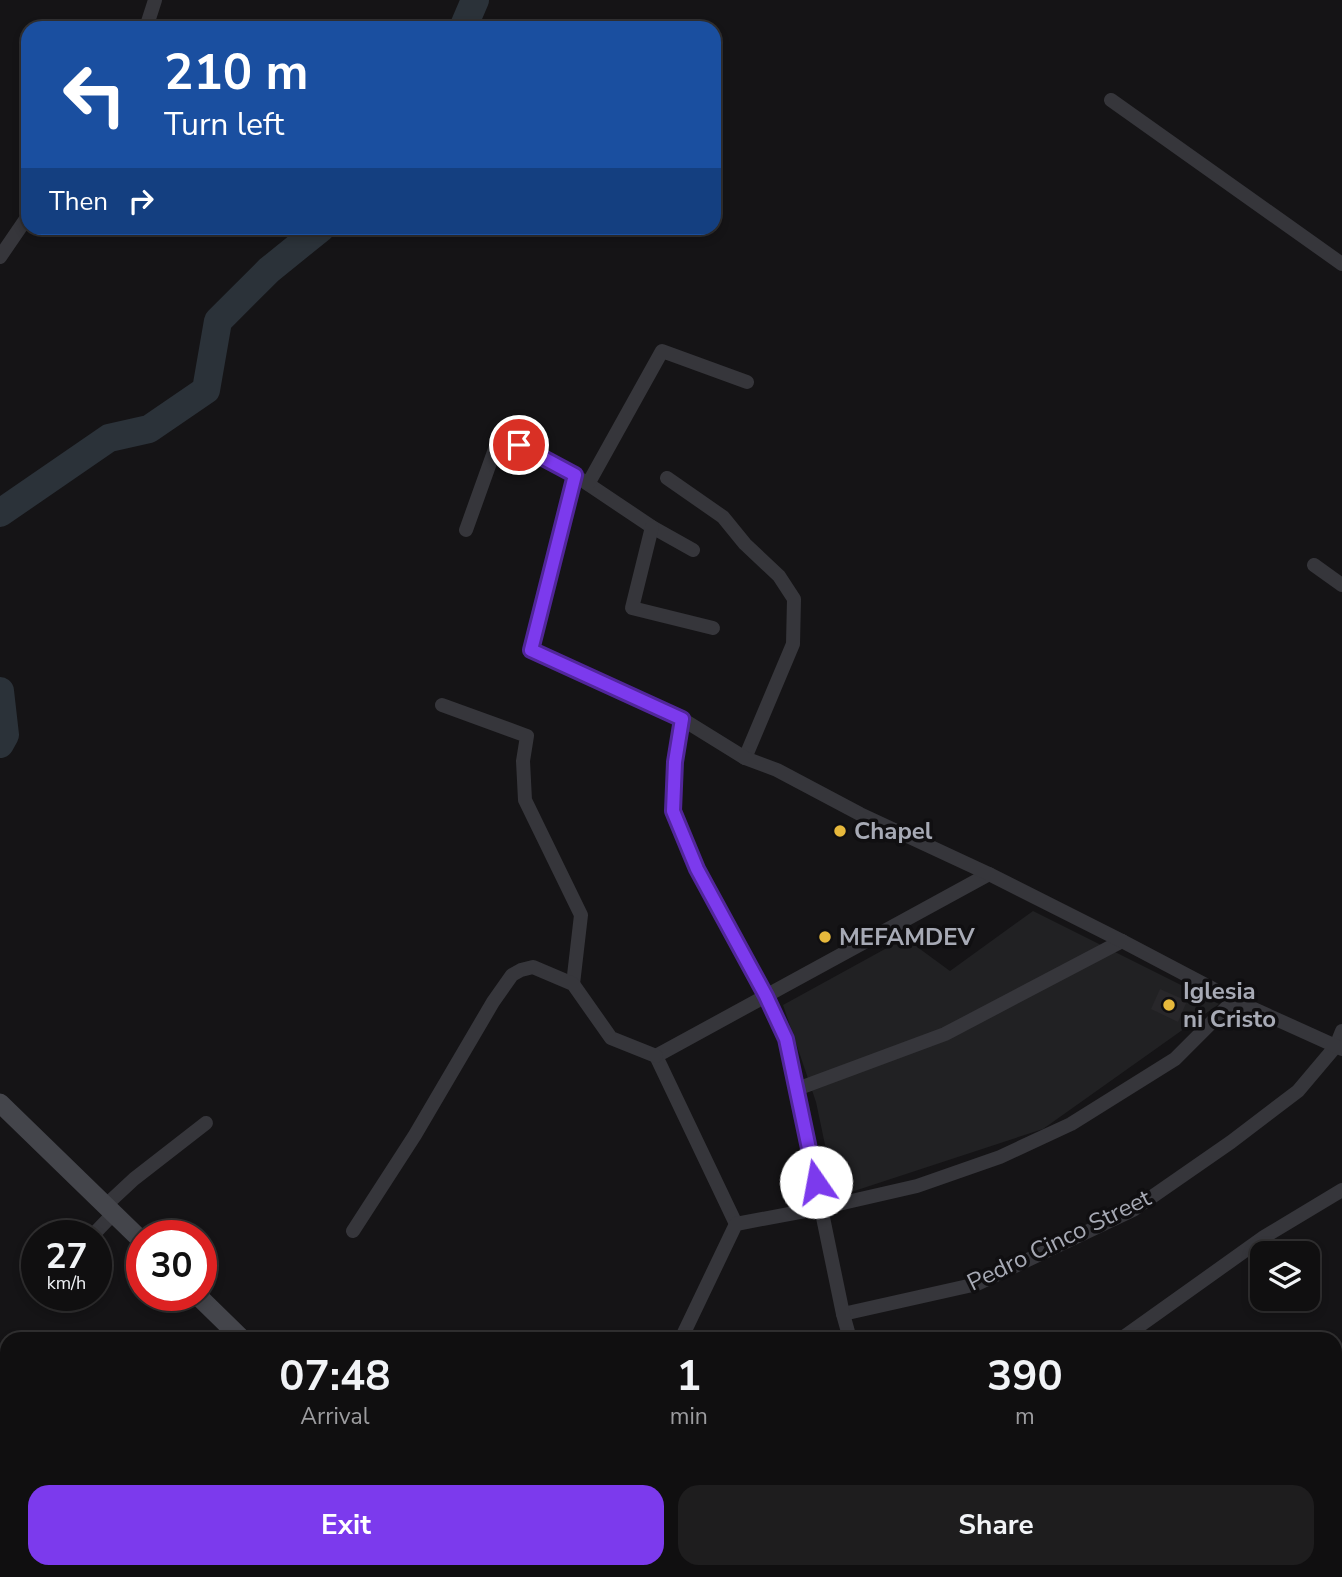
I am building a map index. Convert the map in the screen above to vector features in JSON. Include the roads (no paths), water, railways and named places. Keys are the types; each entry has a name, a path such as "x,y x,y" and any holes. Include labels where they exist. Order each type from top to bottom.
{"main road":[{"path":"0,1103 126,1226"},
{"path":"213,1311 235,1332"}],"street":[{"path":"148,21 155,0"},
{"path":"1111,100 1342,264"},
{"path":"0,257 21,226"},
{"path":"588,484 662,351 747,382"},
{"path":"466,530 500,435 575,475 652,527 693,550"},
{"path":"575,475 531,650 682,719 745,758 777,770 860,814 989,874 1234,1000 1339,1048"},
{"path":"667,478 723,517 779,576 794,599 793,644 745,758"},
{"path":"652,527 632,608 713,628"},
{"path":"1314,565 1342,585"},
{"path":"442,705 527,736 523,761 525,800 581,915 573,984"},
{"path":"682,719 675,762 673,811 697,869 766,996 786,1039 848,1332"},
{"path":"656,1056 989,874"},
{"path":"797,1089 945,1034 1122,941"},
{"path":"353,1231 415,1135 493,1002 512,975 533,967 573,984 611,1038 656,1056 737,1224"},
{"path":"737,1224 917,1186 1000,1157 1071,1124 1175,1059 1234,1000"},
{"name":"Pedro Cinco Street","path":"843,1314 977,1284 1133,1210 1231,1142 1298,1091 1339,1048 1342,1031"},
{"path":"102,1220 134,1179 206,1123"},
{"path":"1131,1332 1264,1237 1342,1189"},
{"path":"684,1332 737,1224"}],"waterway":[{"path":"466,21 475,0"},
{"path":"0,513 109,438 149,429 206,390 218,321 269,270 312,235"},
{"path":"0,691 5,735 0,744"}],"place":[{"name":"Chapel","path":"840,831"},
{"name":"MEFAMDEV","path":"825,937"},
{"name":"Iglesia ni Cristo","path":"1169,1005"}]}
